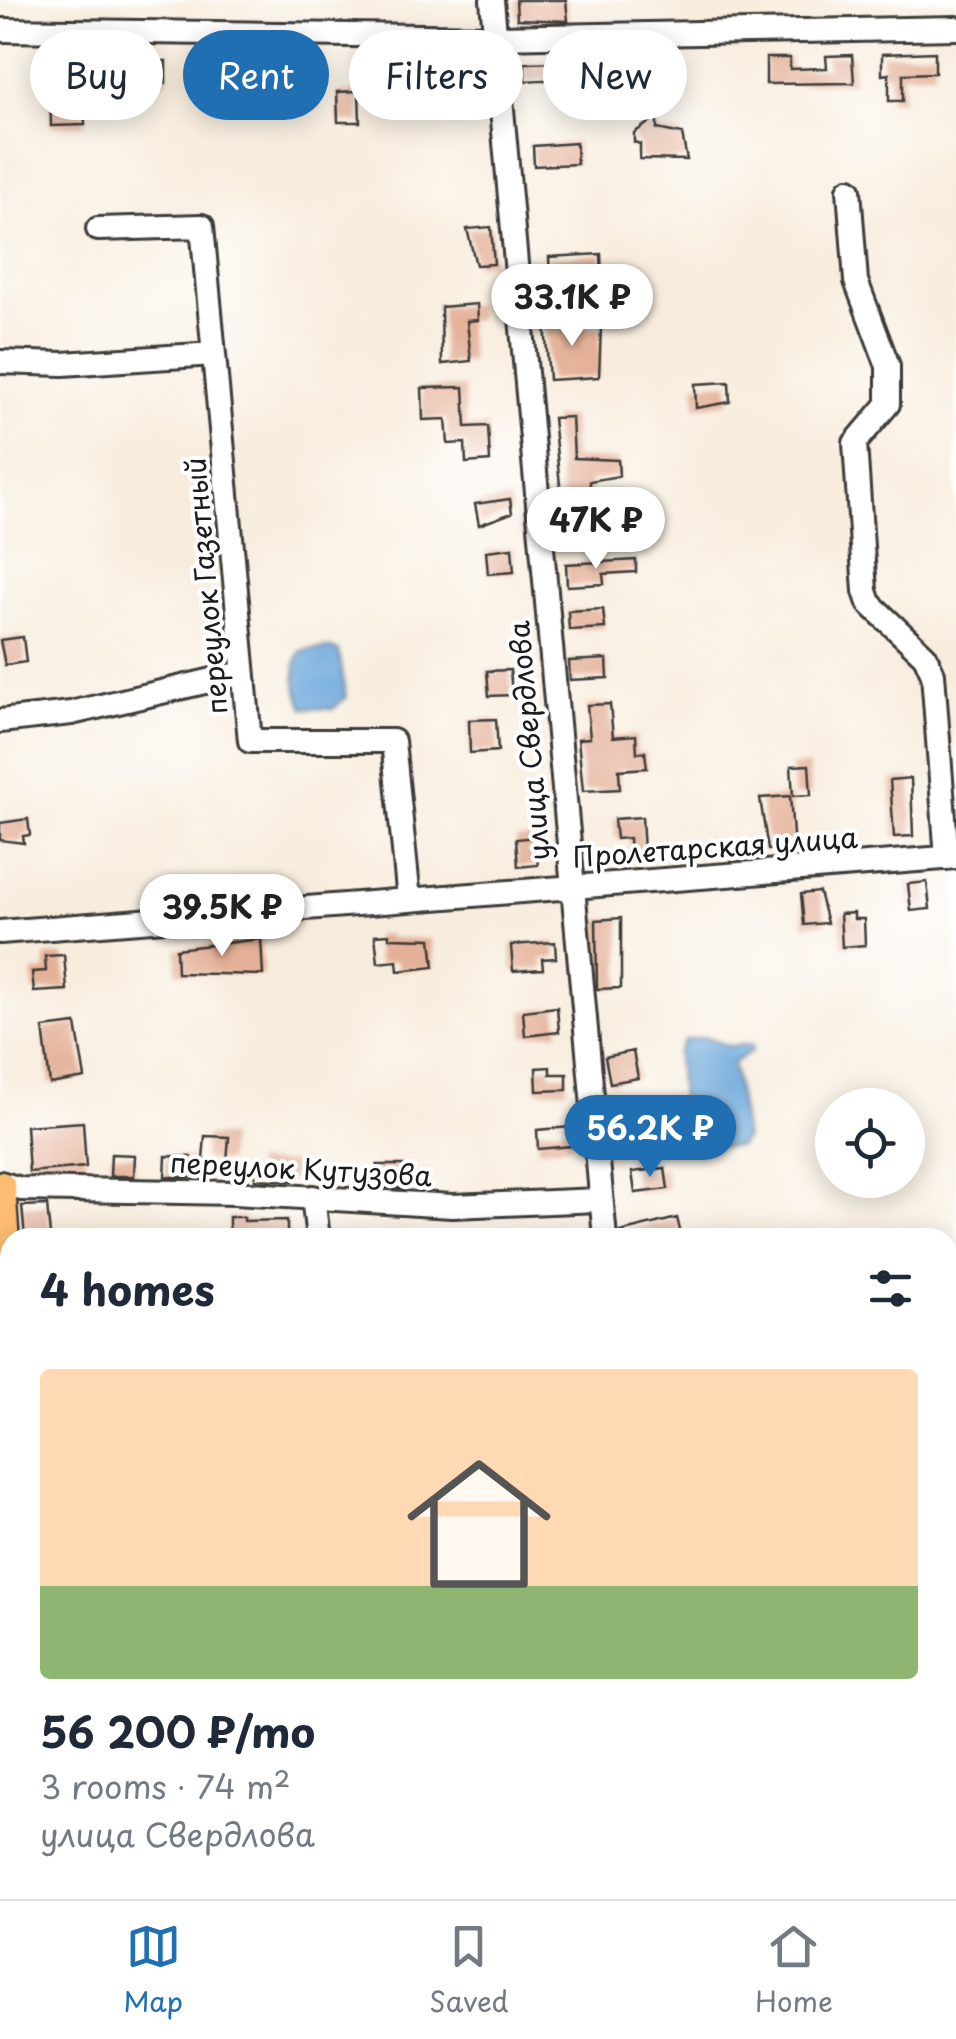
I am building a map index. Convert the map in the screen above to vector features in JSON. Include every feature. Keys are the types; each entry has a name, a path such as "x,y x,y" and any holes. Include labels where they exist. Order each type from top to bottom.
{"main road":[{"path":"0,1185 3,1228"}],"street":[{"name":"улица Свердлова","path":"492,0 494,30"},
{"path":"523,36 956,28"},
{"path":"0,30 349,35"},
{"name":"улица Свердлова","path":"503,120 603,1228"},
{"path":"849,190 856,280 888,366 888,404 855,443 864,591 869,603 925,656 933,674 952,858"},
{"name":"переулок Газетный","path":"98,229 202,226 250,741 393,741 410,900"},
{"path":"0,362 63,364 214,354"},
{"path":"0,721 70,713 244,674"},
{"name":"Пролетарская улица","path":"0,932 952,858"},
{"name":"переулок Кутузова","path":"0,1185 21,1189 452,1206 599,1200"},
{"path":"314,1198 317,1228"}],"water":[{"path":"301,651 339,651 346,697 333,709 304,708 295,680 298,658"},
{"path":"704,1037 729,1046 752,1044 752,1051 733,1063 745,1139 738,1146 695,1148 682,1140 677,1052 685,1040"}],"building":[{"path":"516,0 566,0 568,21 517,19"},
{"path":"935,52 935,73 903,74 903,101 889,101 889,74 882,75 882,54"},
{"path":"852,55 854,83 766,84 766,58 790,58 790,69 827,68 826,56"},
{"path":"163,61 166,61 163,83"},
{"path":"525,63 543,63 543,80 525,81"},
{"path":"349,91 349,120 360,122 338,122 337,92"},
{"path":"51,120 85,120 85,125 51,126"},
{"path":"657,120 657,129 682,134 687,160 640,159 640,144 634,142 634,133"},
{"path":"576,143 577,164 534,166 533,146"},
{"path":"491,227 494,264 476,265 467,229"},
{"path":"601,254 602,278 550,281 549,257"},
{"path":"477,304 478,320 467,321 471,361 442,364 441,307"},
{"path":"577,315 586,328 601,327 599,377 549,380 545,324 553,323 553,317"},
{"path":"729,382 730,402 696,408 695,384"},
{"path":"464,387 466,427 488,426 490,461 466,463 465,443 448,444 446,419 423,420 422,388"},
{"path":"572,417 574,458 618,460 619,476 590,481 589,519 626,518 626,538 607,538 606,531 565,533 553,418"},
{"path":"510,499 512,513 479,525 475,504"},
{"path":"512,548 514,572 488,574 486,551"},
{"path":"636,560 636,572 603,574 604,584 567,586 566,564"},
{"path":"603,609 605,628 569,630 568,611"},
{"path":"23,637 26,662 5,665 0,640"},
{"path":"607,659 608,678 570,680 569,661"},
{"path":"510,670 512,695 489,696 487,671"},
{"path":"610,704 613,737 636,735 637,753 645,752 647,768 619,770 620,789 583,791 578,739 590,738 587,705"},
{"path":"496,719 498,751 470,753 469,720"},
{"path":"809,765 811,795 793,796 791,766"},
{"path":"911,778 913,836 894,837 890,780"},
{"path":"790,796 794,848 768,850 760,798"},
{"path":"642,817 644,852 630,853 629,838 616,839 614,819"},
{"path":"28,819 30,835 23,836 24,843 0,840 0,823"},
{"path":"535,837 538,865 518,867 516,839"},
{"path":"927,882 930,909 911,911 908,884"},
{"path":"819,892 827,923 804,925 801,894"},
{"path":"854,913 854,919 864,919 865,945 842,947 840,914"},
{"path":"621,918 621,988 597,989 596,920"},
{"path":"389,934 389,938 431,939 434,967 398,971 397,961 378,963 375,935"},
{"path":"261,939 263,975 177,973 176,949"},
{"path":"555,942 556,958 542,959 543,969 513,971 511,945"},
{"path":"64,955 67,990 34,992 32,972 46,971 45,956"},
{"path":"557,1007 559,1032 525,1036 523,1011"},
{"path":"76,1024 85,1078 50,1084 43,1028"},
{"path":"633,1051 638,1078 610,1083 605,1057"},
{"path":"550,1067 550,1074 567,1074 567,1090 537,1091 536,1068"},
{"path":"83,1122 86,1167 29,1172 26,1126"},
{"path":"570,1127 571,1146 538,1149 537,1130"},
{"path":"205,1136 229,1137 227,1162 203,1160"},
{"path":"111,1154 135,1155 134,1176 110,1176"},
{"path":"166,1156 191,1157 190,1177 165,1177"},
{"path":"255,1162 293,1163 293,1181 255,1179"},
{"path":"377,1165 403,1165 403,1188 385,1187 385,1179 377,1179"},
{"path":"665,1168 668,1189 635,1193 632,1172"},
{"path":"47,1205 49,1228 24,1228 22,1206"},
{"path":"229,1217 244,1217 244,1221 287,1220 287,1228 229,1228"},
{"path":"677,1218 680,1228 636,1228"}]}
